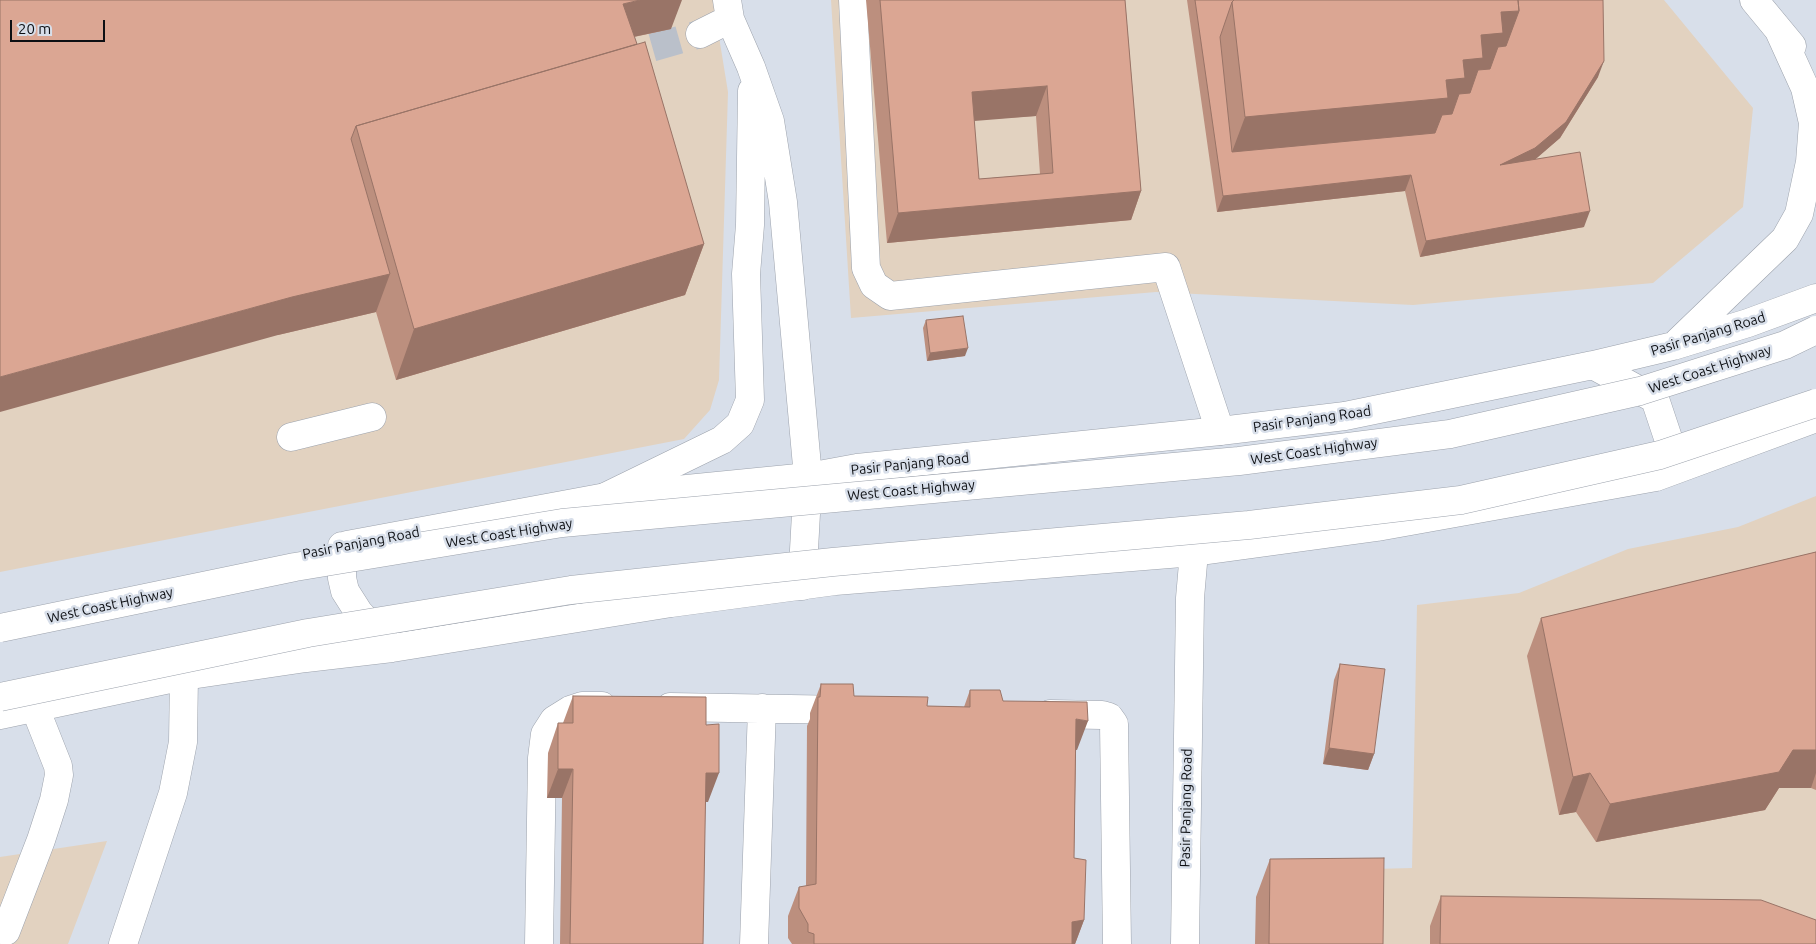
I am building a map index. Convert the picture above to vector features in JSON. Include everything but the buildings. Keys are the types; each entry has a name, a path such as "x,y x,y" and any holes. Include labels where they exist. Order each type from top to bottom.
{"main road":[{"path":"853,0 866,268 874,285 890,296 1166,266 1220,431"},
{"path":"1754,0 1816,74"},
{"path":"700,34 729,9 770,121 783,202 808,478 802,586"},
{"path":"1673,346 1785,239 1799,214 1810,162 1813,123 1805,88 1780,32"},
{"path":"606,497 722,440 740,424 750,400 746,274 750,225 751,67"},
{"name":"Pasir Panjang Road","path":"0,622 342,546 606,497 808,478 858,468 1220,431 1345,416 1593,365 1673,346 1766,317 1816,298"},
{"name":"West Coast Highway","path":"0,628 295,567 562,523 1239,461 1450,434 1640,391 1785,345 1816,330"},
{"path":"1593,365 1655,399 1678,468"},
{"path":"0,696 308,633 571,590 833,562 1249,526 1461,500 1660,455 1816,403"},
{"path":"291,437 372,417"},
{"path":"0,715 184,676 306,658 392,648 671,603 842,580 1194,552 1387,525 1656,476 1816,418"},
{"path":"342,546 342,578 345,591 359,613 392,648"},
{"name":"Pasir Panjang Road","path":"1185,944 1190,598 1194,552"},
{"path":"123,944 173,792 183,742 184,676"},
{"path":"539,944 542,758 545,734 554,720 570,710 582,706 872,710"},
{"path":"7,935 42,840 58,776 58,766 35,708"},
{"path":"754,944 762,708"},
{"path":"1022,713 1102,714 1109,717 1114,724 1117,944"}],"shaded area":[{"path":"0,0 713,0 728,92 719,380 710,410 684,439 0,572"},
{"path":"831,0 1664,0 1753,108 1743,207 1653,283 1413,305 1156,292 851,318"},
{"path":"1816,496 1816,944 1373,944 1374,869 1412,868 1417,605 1519,593 1628,549 1738,527"},
{"path":"107,841 68,944 0,944 0,857"}],"tunnel":[{"path":"612,59 700,34"}]}
